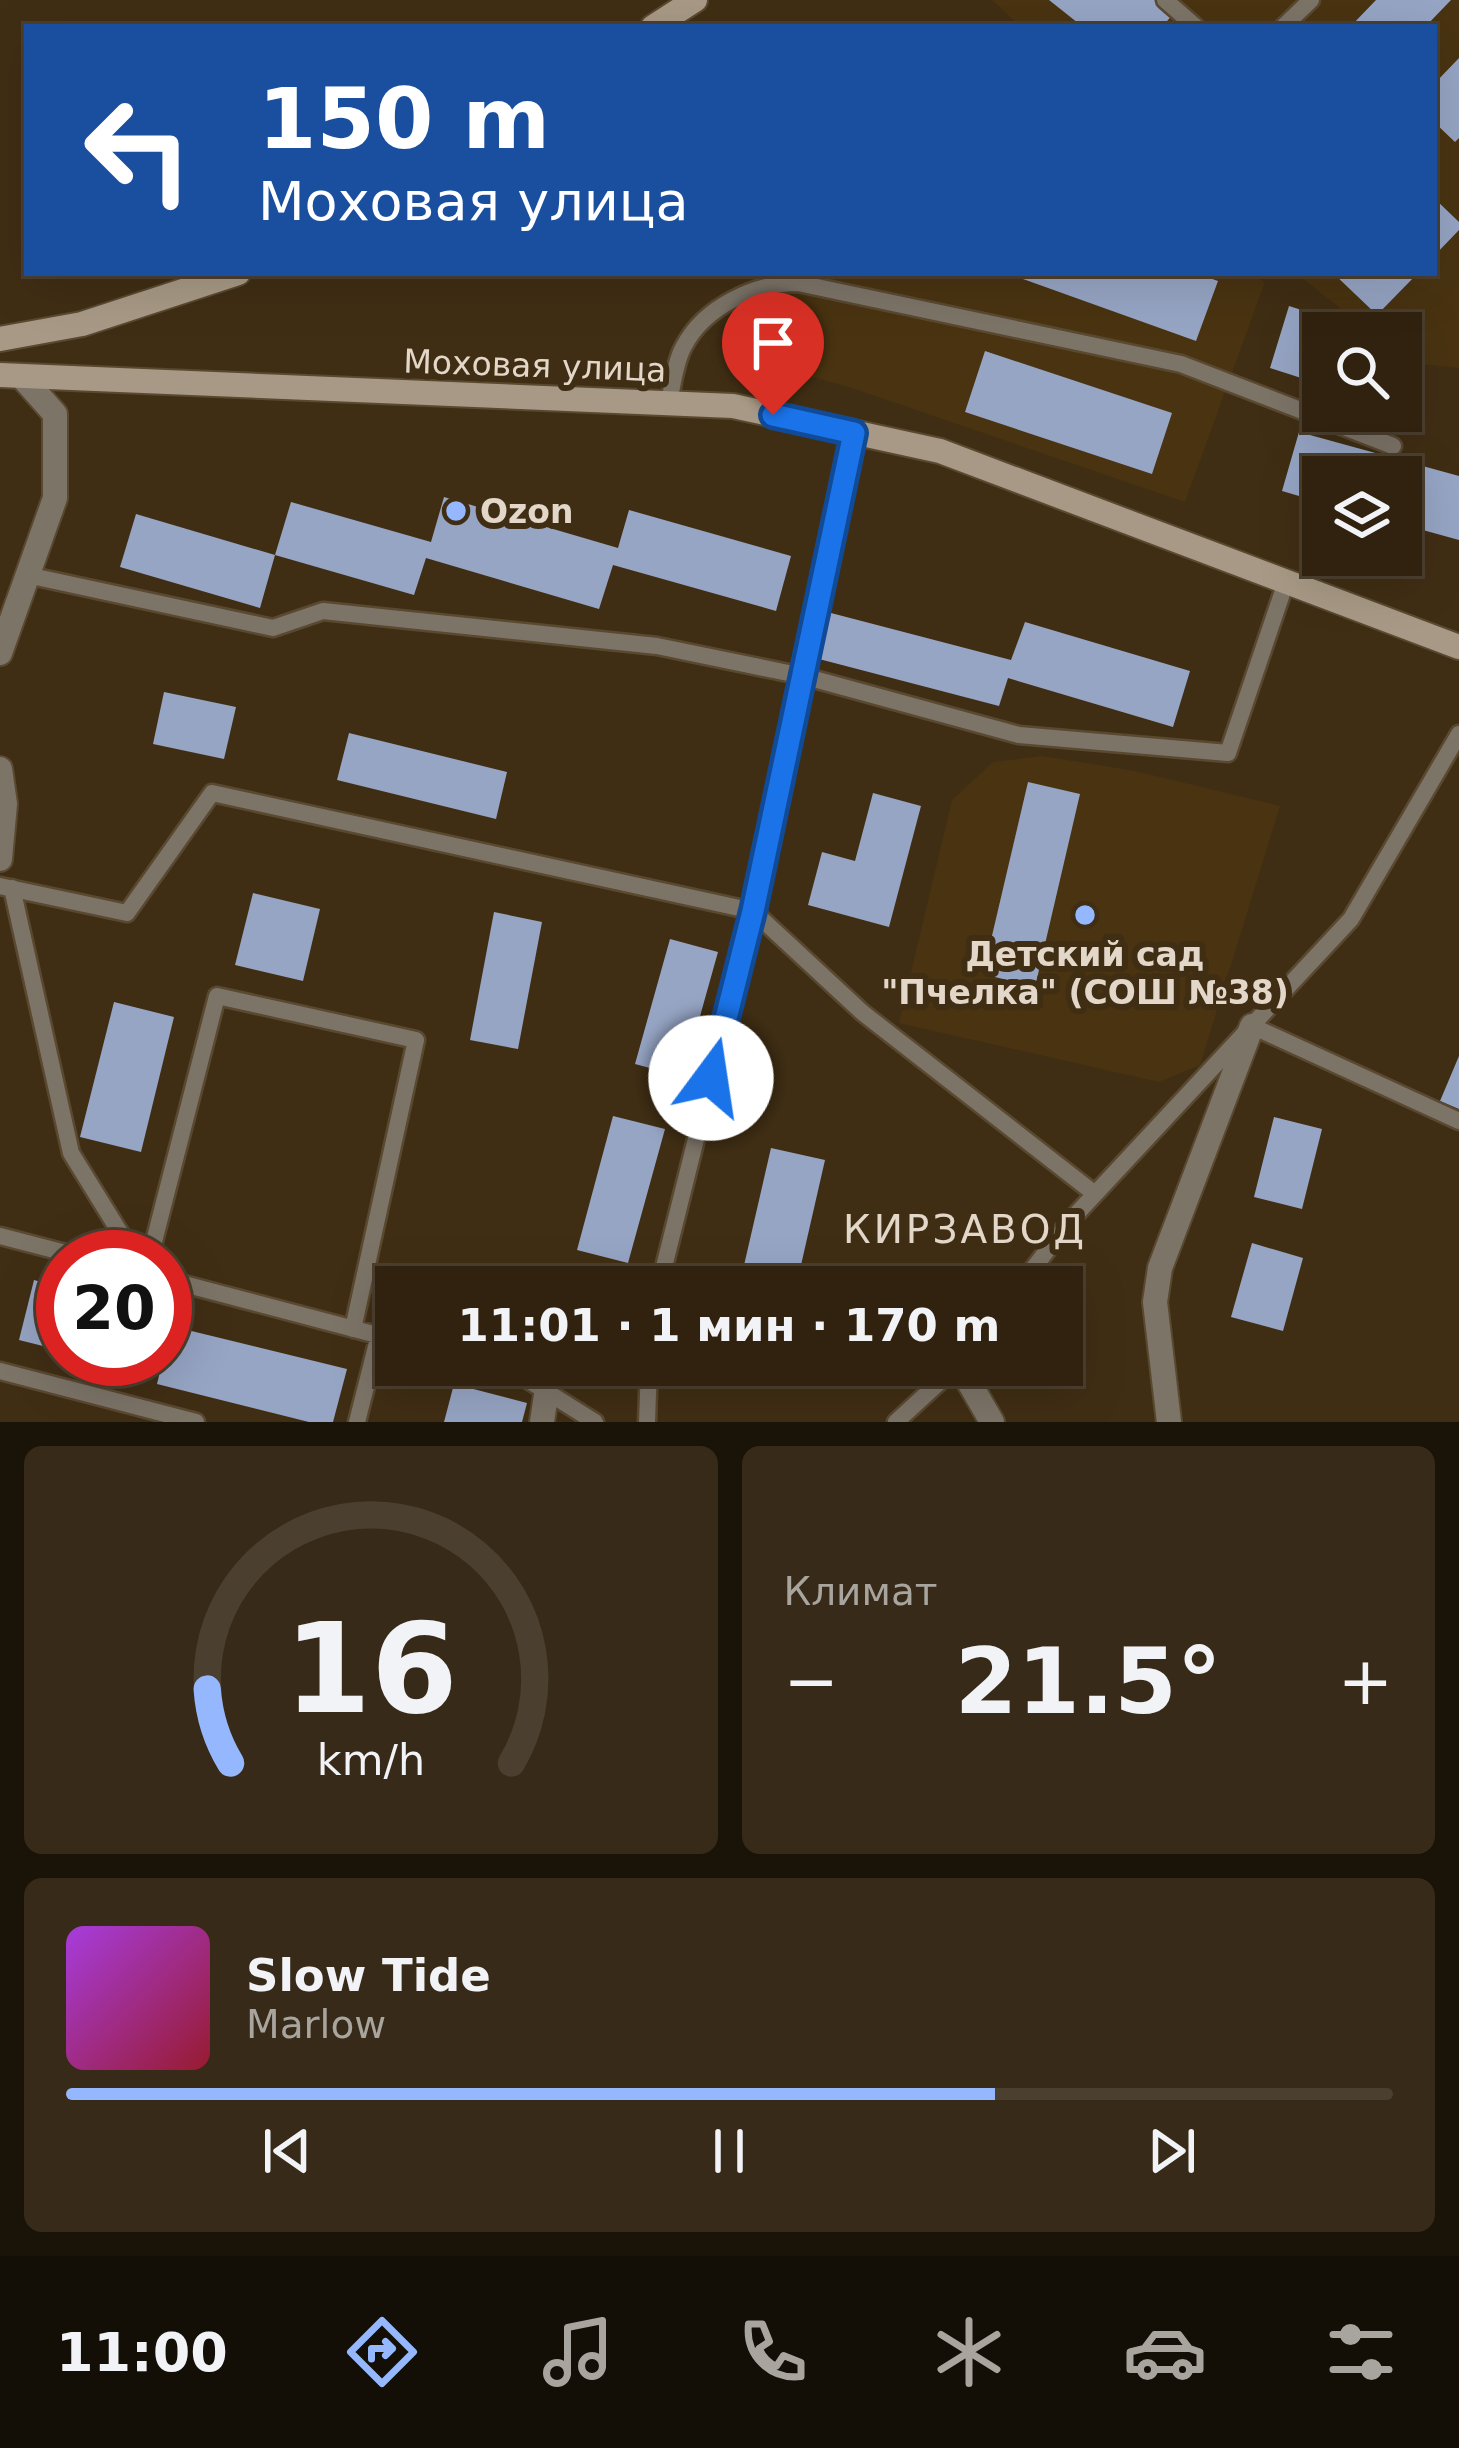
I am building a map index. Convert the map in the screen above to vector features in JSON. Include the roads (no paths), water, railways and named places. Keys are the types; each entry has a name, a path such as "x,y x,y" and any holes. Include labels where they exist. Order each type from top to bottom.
{"street":[{"path":"658,24 695,0"},
{"path":"0,339 82,323 229,276"},
{"path":"0,360 11,376 55,414 55,498 0,653"},
{"name":"Моховая улица","path":"11,376 733,406 940,452 1459,646"},
{"path":"0,769 5,804 0,859"},
{"path":"1168,1422 1155,1302 1160,1268 1252,1026"},
{"path":"971,1386 992,1422"},
{"path":"542,1422 546,1395"}],"lane":[{"path":"1165,0 1193,24"},
{"path":"1285,24 1312,0"},
{"path":"669,402 678,362 691,335 756,287 798,283 1148,356 1393,446"},
{"path":"664,1266 753,911 854,433"},
{"path":"27,575 273,628 323,611 657,646 803,676 1018,735 1228,753 1286,582"},
{"path":"1035,1266 1095,1194 1351,919 1459,734"},
{"path":"119,1230 71,1153 6,887 127,913 212,793 753,911 863,1013 1095,1194"},
{"path":"157,1230 217,996 416,1040 353,1329"},
{"path":"1252,1026 1459,1121"},
{"path":"0,1236 36,1245"},
{"path":"192,1286 375,1335"},
{"path":"0,1371 196,1422"},
{"path":"357,1422 375,1372"},
{"path":"534,1386 595,1422"},
{"path":"647,1422 649,1386"},
{"path":"896,1422 935,1386"}],"place":[{"name":"Ozon","path":"456,511"},
{"name":"Детский сад \"Пчелка\" (СОШ №38)","path":"1085,915"}],"district":[{"name":"КИРЗАВОД","path":"965,1229"}]}
